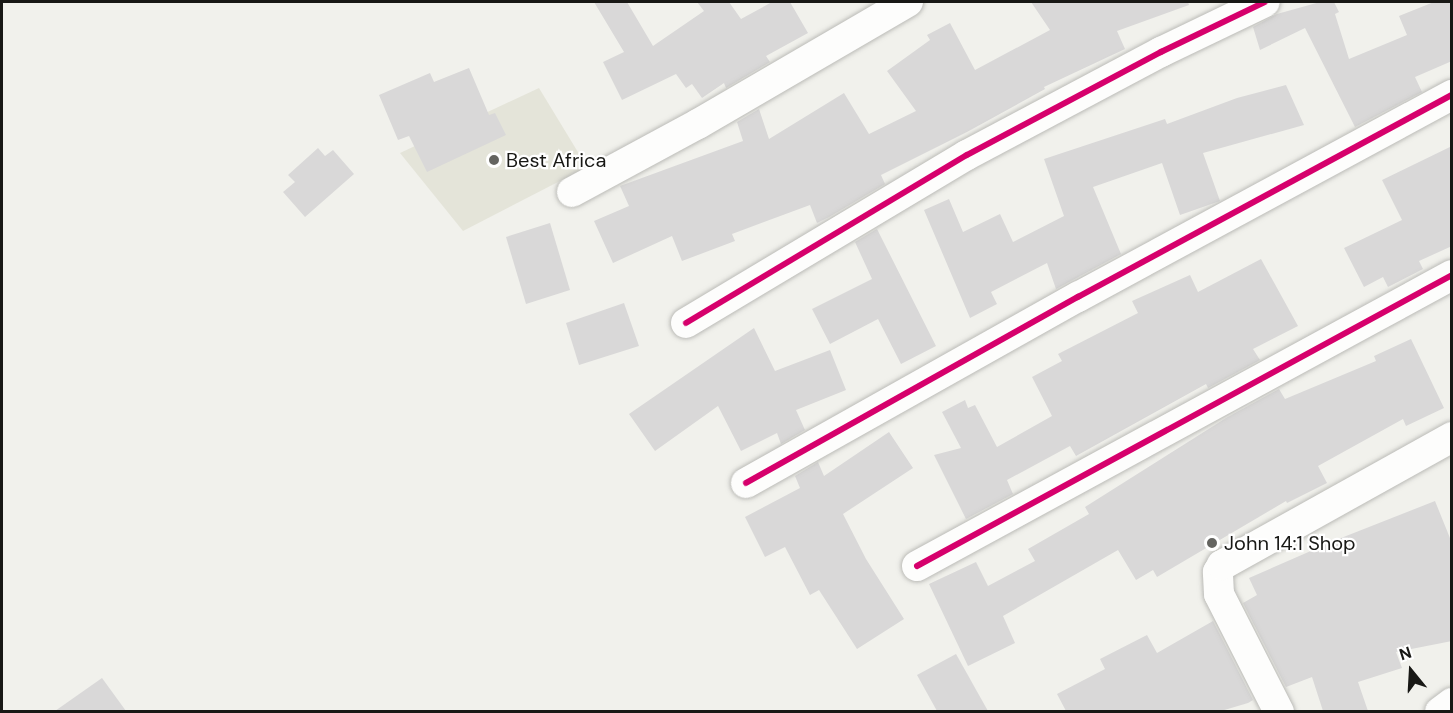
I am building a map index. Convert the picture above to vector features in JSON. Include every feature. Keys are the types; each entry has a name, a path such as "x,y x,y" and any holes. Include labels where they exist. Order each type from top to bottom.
{"street":[{"path":"572,192 698,124 908,2"},
{"path":"686,323 967,155 1161,52 1265,2"},
{"path":"746,483 1078,297 1452,95"},
{"path":"917,566 1452,275"},
{"path":"1279,711 1219,594 1218,572 1222,565 1452,436"},
{"path":"1440,711 1452,703"}],"shaded area":[{"name":"Best Africa","path":"539,88 587,167 463,231 400,153"}],"building":[{"path":"594,2 627,2 653,46 704,11 697,2 729,2 741,19 772,2 790,2 808,33 766,56 770,62 726,88 724,83 702,98 692,84 686,88 676,74 622,100 603,62 624,52"},
{"path":"1031,2 1188,2 1189,5 1117,31 1125,49 1044,87 1045,89 967,132 881,175 885,184 817,223 810,205 732,234 735,241 682,261 672,236 613,263 594,221 629,206 620,186 743,141 737,122 759,109 769,139 844,93 869,134 916,111 887,71 930,40 927,35 950,23 975,70 1050,30"},
{"path":"1320,2 1334,2 1339,12 1335,14 1349,59 1407,35 1399,16 1434,2 1452,2 1452,61 1415,77 1422,92 1355,127 1305,28 1260,50 1253,27 1277,14"},
{"path":"469,68 489,115 495,113 506,135 427,172 409,136 398,140 379,95 430,73 434,82"},
{"path":"1286,85 1304,125 1203,153 1220,201 1180,215 1162,163 1093,187 1121,254 1056,289 1047,263 991,292 997,304 970,318 924,210 949,199 963,232 1000,214 1013,242 1064,216 1044,159 1165,119 1167,124 1237,98"},
{"path":"1452,146 1452,246 1419,261 1423,269 1388,287 1383,277 1364,287 1344,248 1402,220 1382,180"},
{"path":"318,148 325,156 333,150 354,174 305,217 283,192 295,182 288,175"},
{"path":"550,223 570,290 526,304 506,237"},
{"path":"877,229 936,346 901,364 878,319 830,344 812,309 872,279 855,242"},
{"path":"1261,259 1298,326 1253,349 1260,360 1208,388 1206,384 1076,456 1070,446 1007,480 1013,494 966,519 934,455 961,448 942,412 965,400 968,408 975,405 997,447 1052,416 1032,377 1062,361 1058,354 1138,313 1132,301 1190,275 1198,292"},
{"path":"624,303 639,346 579,365 566,323"},
{"path":"754,328 775,371 830,350 846,390 796,410 805,430 781,444 777,433 741,451 718,406 655,451 629,414"},
{"path":"1411,339 1444,408 1406,426 1403,419 1318,466 1327,483 1287,503 1286,501 1157,577 1153,570 1136,580 1118,550 1003,616 1015,643 968,666 929,584 976,562 988,586 1035,561 1028,549 1089,514 1085,507 1226,418 1279,389 1285,399 1376,361 1374,356"},
{"path":"889,432 913,468 843,514 866,559 904,619 857,649 819,590 810,595 785,547 765,557 745,517 800,488 795,476 818,462 824,476"},
{"path":"1435,501 1452,543 1452,641 1396,652 1402,668 1358,682 1368,711 1323,711 1312,677 1286,687 1243,603 1257,595 1249,578 1336,540"},
{"path":"1213,621 1253,700 1221,711 1066,711 1057,694 1105,669 1100,659 1147,635 1157,653"},
{"path":"956,654 988,711 937,711 917,675"},
{"path":"102,678 126,711 55,711"}],"cycle path":[{"path":"686,323 967,155 1161,52 1265,2"},
{"path":"746,483 1078,297 1452,95"},
{"path":"917,566 1452,275"}],"place":[{"name":"Best Africa","path":"494,160"},
{"name":"John 14:1 Shop","path":"1212,543"}]}
